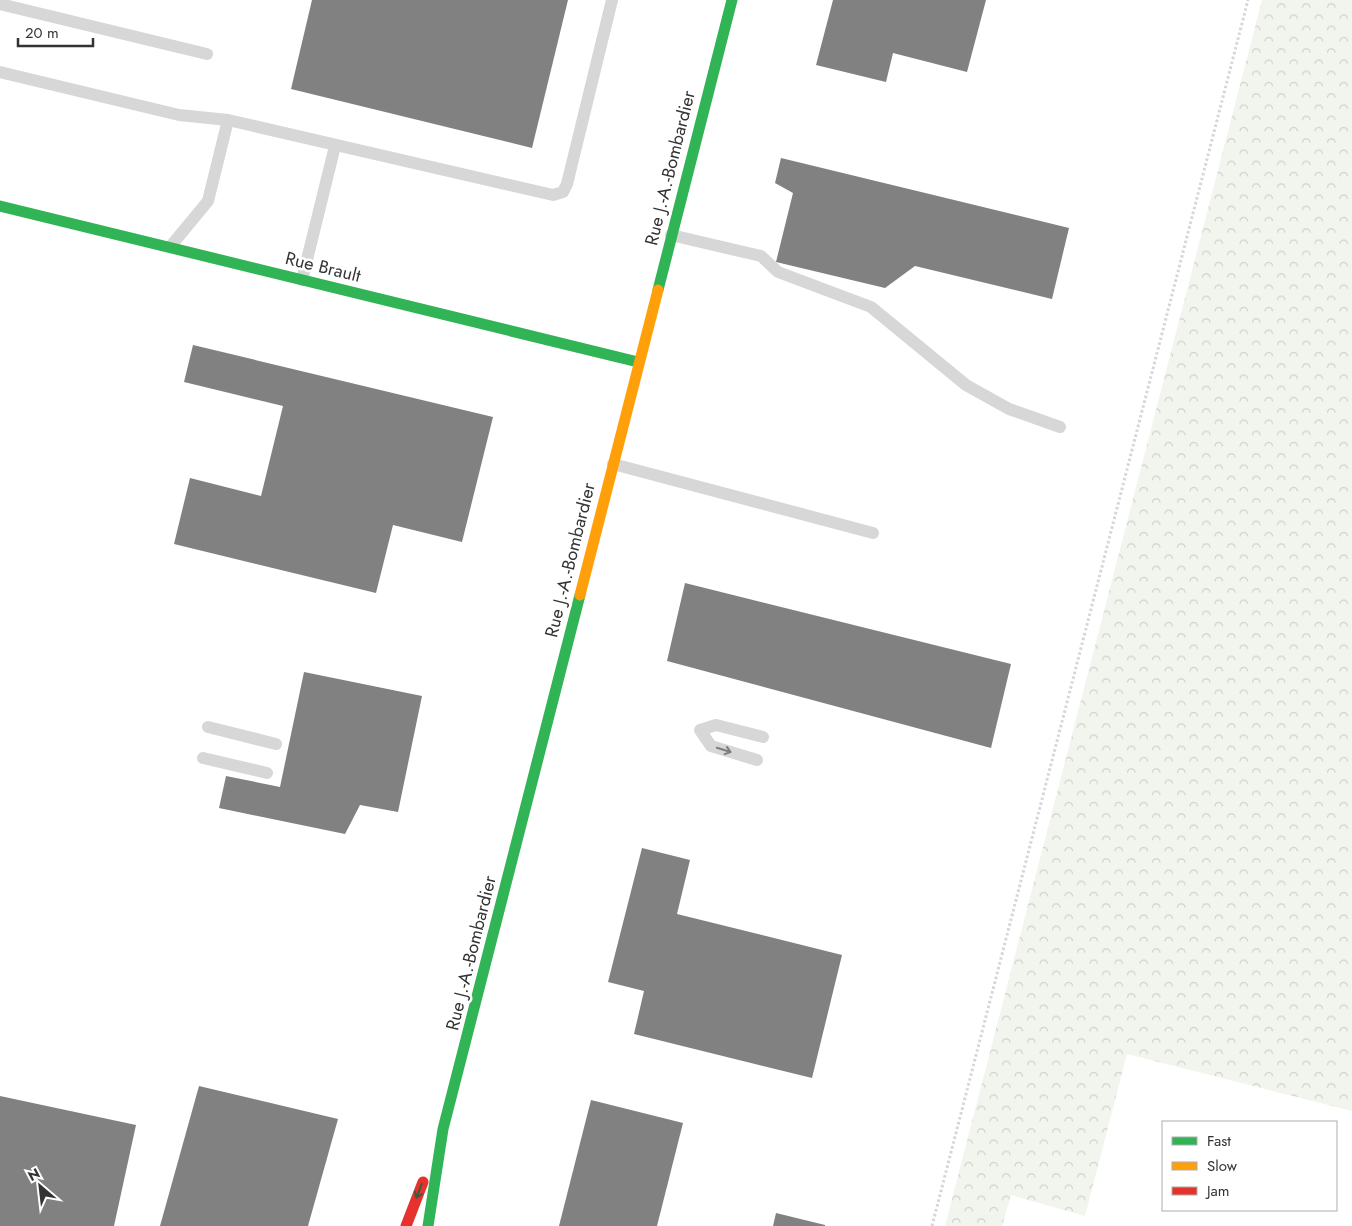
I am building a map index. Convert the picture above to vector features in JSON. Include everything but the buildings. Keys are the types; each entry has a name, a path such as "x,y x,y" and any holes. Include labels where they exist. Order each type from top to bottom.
{"street":[{"name":"Rue J.-A.-Bombardier","path":"428,1226 443,1129 732,0"},
{"name":"Rue Brault","path":"0,206 638,362"},
{"name":"Rue J.-A.-Bombardier","path":"406,1226 443,1129"}],"lane":[{"path":"0,72 180,115 228,120 335,146 553,194 564,192 612,0"},
{"path":"0,4 206,54"},
{"path":"170,247 208,201 228,120"},
{"path":"302,280 335,146"},
{"path":"671,235 761,256 778,272 871,307 966,384 1009,409 1060,427"},
{"path":"613,464 873,533"},
{"path":"757,760 711,746 700,730 716,725 763,737"},
{"path":"208,727 276,744"},
{"path":"203,758 267,773"}],"path":[{"path":"932,1226 1248,0"}],"green space":[{"path":"1262,0 1352,0 1352,1111 1127,1054 1085,1216 1011,1195 1002,1226 945,1226"}],"traffic: fast":[{"path":"658,290 732,0"},
{"path":"0,206 638,362"},
{"path":"428,1226 443,1129 580,595"}],"traffic: slow":[{"path":"580,595 658,290"}],"traffic: jam":[{"path":"406,1226 423,1182"}]}
